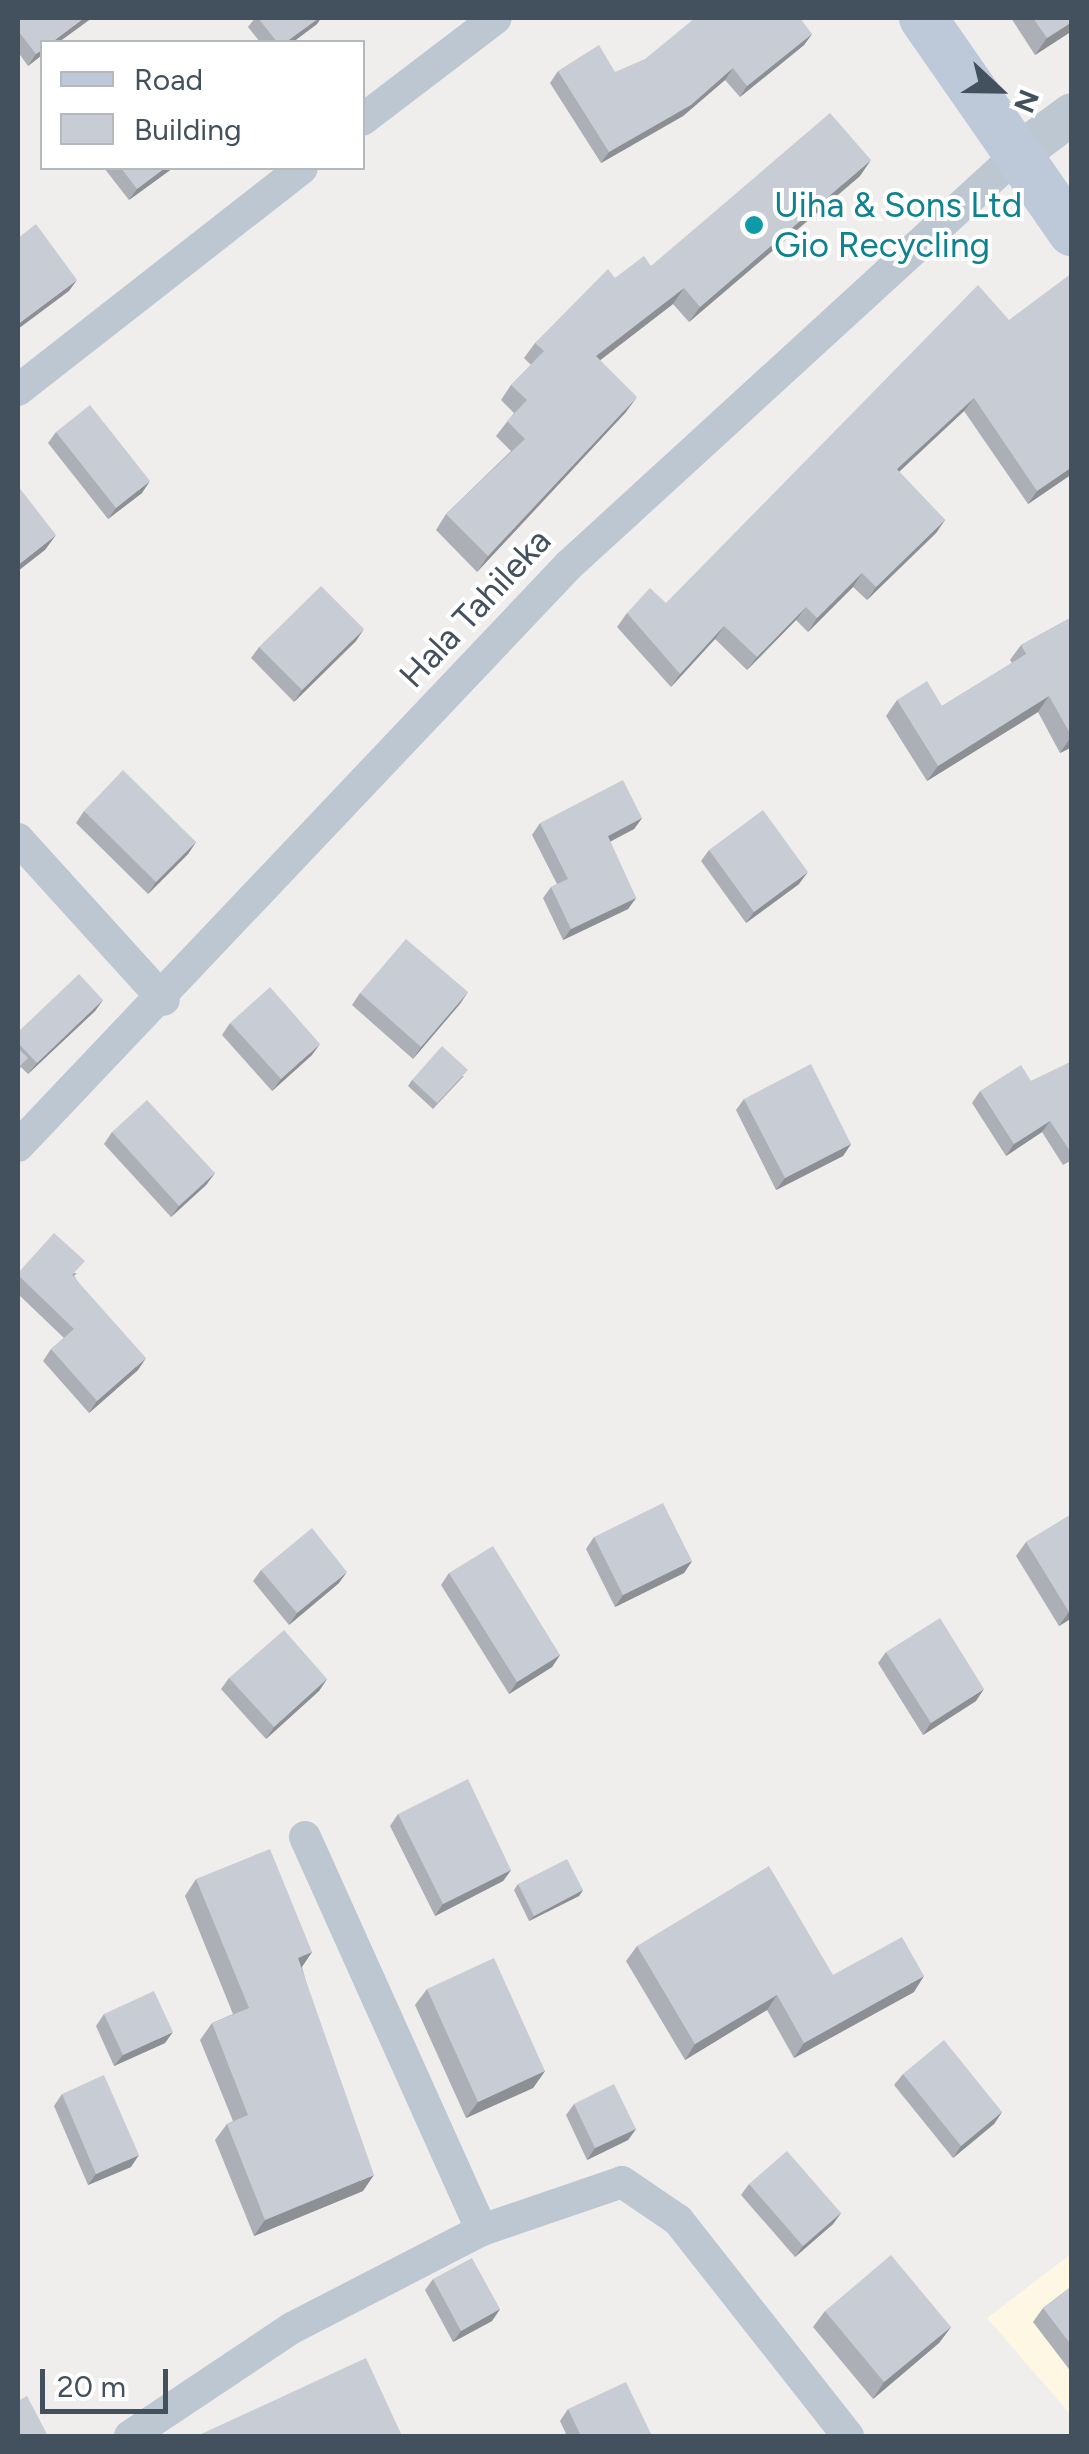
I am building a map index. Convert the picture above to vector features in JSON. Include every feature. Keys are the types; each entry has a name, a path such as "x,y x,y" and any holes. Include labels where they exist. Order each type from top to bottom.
{"main road":[{"path":"923,18 1072,232"}],"street":[{"path":"365,118 496,18"},
{"path":"1018,154 1072,114"},
{"name":"Hala Tahileka","path":"18,1146 164,1000 569,565 1018,154"},
{"path":"18,390 299,170"},
{"path":"18,839 164,1000"},
{"path":"304,1837 482,2230"},
{"path":"130,2436 292,2328 482,2230 555,2197 622,2182 678,2220 848,2436"}],"shaded area":[{"path":"1071,2254 1071,2415 987,2318"}],"building":[{"path":"18,18 84,18 55,40 40,40 40,51 36,54 18,34"},
{"path":"258,18 319,18 289,40 275,40"},
{"path":"695,18 800,18 812,34 747,86 733,68 691,105 609,152 558,71 599,45 615,72 645,59"},
{"path":"1033,18 1072,18 1072,22 1047,38"},
{"path":"830,113 871,160 700,307 684,288 596,356 637,397 488,556 446,514 525,439 507,421 527,400 511,385 544,351 535,343 608,269 615,278 644,256 651,266"},
{"path":"123,170 162,170 137,189"},
{"path":"36,224 77,280 18,324 18,238"},
{"path":"1072,273 1072,467 1037,491 974,398 897,469 945,520 876,587 862,573 817,618 806,607 757,657 724,626 680,674 627,613 650,588 666,603 978,285 1009,320"},
{"path":"90,405 150,481 116,508 56,432"},
{"path":"18,486 56,535 18,565"},
{"path":"321,586 364,629 302,690 259,647"},
{"path":"1072,617 1072,737 1049,696 938,766 897,700 927,681 942,706 1026,654 1021,645"},
{"path":"123,770 196,842 156,882 84,811"},
{"path":"623,780 642,818 608,836 636,898 571,929 551,887 568,879 540,823"},
{"path":"763,810 808,872 754,912 709,850"},
{"path":"406,939 468,992 421,1047 360,993"},
{"path":"79,974 103,1000 37,1063 18,1043 18,1032"},
{"path":"270,987 320,1044 281,1079 230,1023"},
{"path":"442,1046 468,1070 437,1103 412,1080"},
{"path":"18,1048 28,1058 18,1068"},
{"path":"1072,1061 1072,1154 1050,1121 1014,1144 980,1091 1021,1065 1031,1081"},
{"path":"811,1064 851,1144 785,1178 744,1099"},
{"path":"147,1100 215,1173 179,1206 112,1132"},
{"path":"54,1233 85,1261 72,1275 146,1358 97,1401 51,1349 74,1329 18,1275"},
{"path":"663,1503 692,1561 623,1595 594,1537"},
{"path":"1072,1514 1072,1610 1069,1612 1026,1542"},
{"path":"312,1528 347,1572 297,1613 261,1570"},
{"path":"493,1546 560,1655 517,1682 449,1573"},
{"path":"940,1618 984,1689 931,1723 886,1652"},
{"path":"284,1630 327,1679 274,1727 229,1678"},
{"path":"468,1779 511,1870 443,1904 398,1814"},
{"path":"270,1849 312,1952 298,1958 374,2175 265,2220 227,2124 248,2115 212,2023 249,2008 196,1879"},
{"path":"567,1859 583,1890 534,1916 518,1884"},
{"path":"769,1866 833,1975 902,1937 924,1976 804,2043 777,1995 695,2044 637,1946"},
{"path":"494,1958 545,2071 478,2102 427,1989"},
{"path":"154,1991 173,2032 123,2055 104,2014"},
{"path":"944,2040 1002,2112 961,2146 903,2074"},
{"path":"104,2075 139,2155 96,2174 62,2094"},
{"path":"614,2084 636,2129 595,2148 574,2104"},
{"path":"787,2151 841,2213 803,2246 749,2184"},
{"path":"891,2255 951,2327 884,2382 825,2311"},
{"path":"472,2258 500,2309 461,2331 433,2279"},
{"path":"1072,2286 1072,2346 1043,2308"},
{"path":"366,2358 402,2436 197,2436"},
{"path":"626,2382 652,2436 581,2436 568,2409"},
{"path":"27,2396 48,2436 18,2436 18,2401"}],"place":[{"name":"Uiha & Sons Ltd Gio Recycling","path":"754,225"}]}
